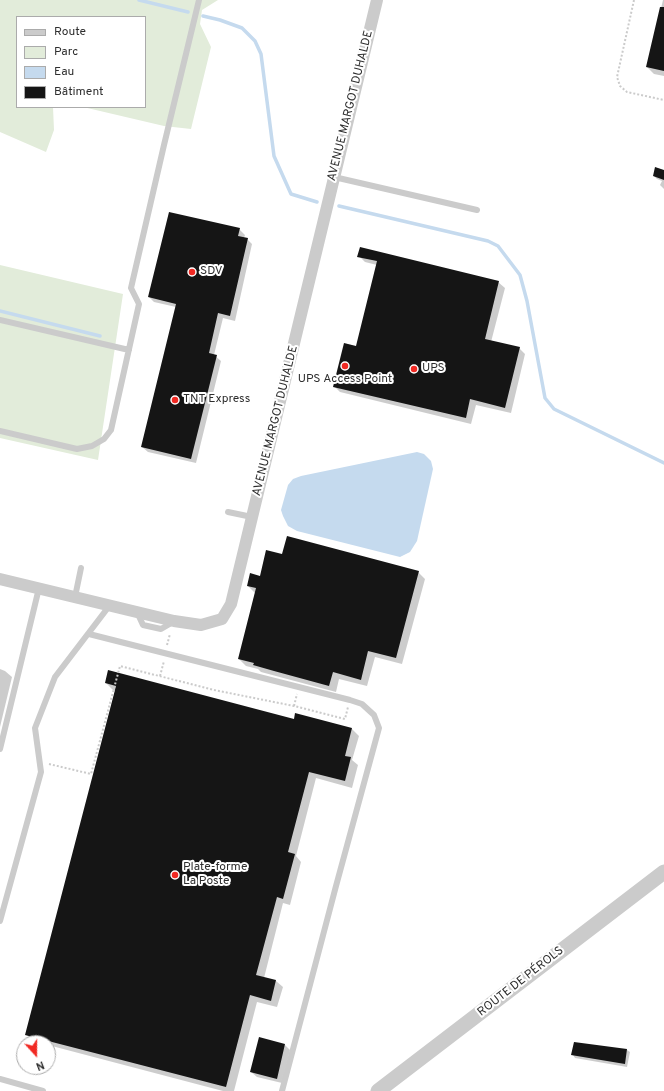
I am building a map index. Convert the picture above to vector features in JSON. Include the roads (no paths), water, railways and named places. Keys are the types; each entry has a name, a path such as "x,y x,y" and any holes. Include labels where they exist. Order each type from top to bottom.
{"street":[{"name":"AVENUE MARGOT DUHALDE","path":"0,579 174,621 201,625 222,618 231,604 377,0"},
{"name":"ROUTE DE PÉROLS","path":"378,1091 664,872"}],"lane":[{"path":"0,431 77,449 92,446 98,443 104,439 111,430 139,304 130,288 199,0"},
{"path":"334,177 477,210"},
{"path":"0,320 129,350"},
{"path":"228,512 252,517"},
{"path":"75,597 81,568"},
{"path":"0,748 39,588"},
{"path":"0,921 41,772 35,728 55,677 110,605"},
{"path":"89,634 350,700 362,704 374,715 379,728 282,1091"},
{"path":"0,1079 43,1091"}],"water":[{"path":"417,452 424,454 431,461 433,469 417,541 410,552 400,557 297,531 288,526 281,510 288,485 293,479 301,476"}],"waterway":[{"path":"139,0 188,12"},
{"path":"203,16 242,28 255,41 261,54 274,156 291,194 317,202"},
{"path":"339,206 488,241 498,246 520,275 527,301 545,398 554,409 664,463"},
{"path":"0,311 100,336"}],"place":[{"name":"SDV","path":"192,272"},
{"name":"UPS Access Point","path":"345,366"},
{"name":"UPS","path":"414,369"},
{"name":"TNT Express","path":"175,400"},
{"name":"Plate-forme La Poste","path":"175,875"}]}
